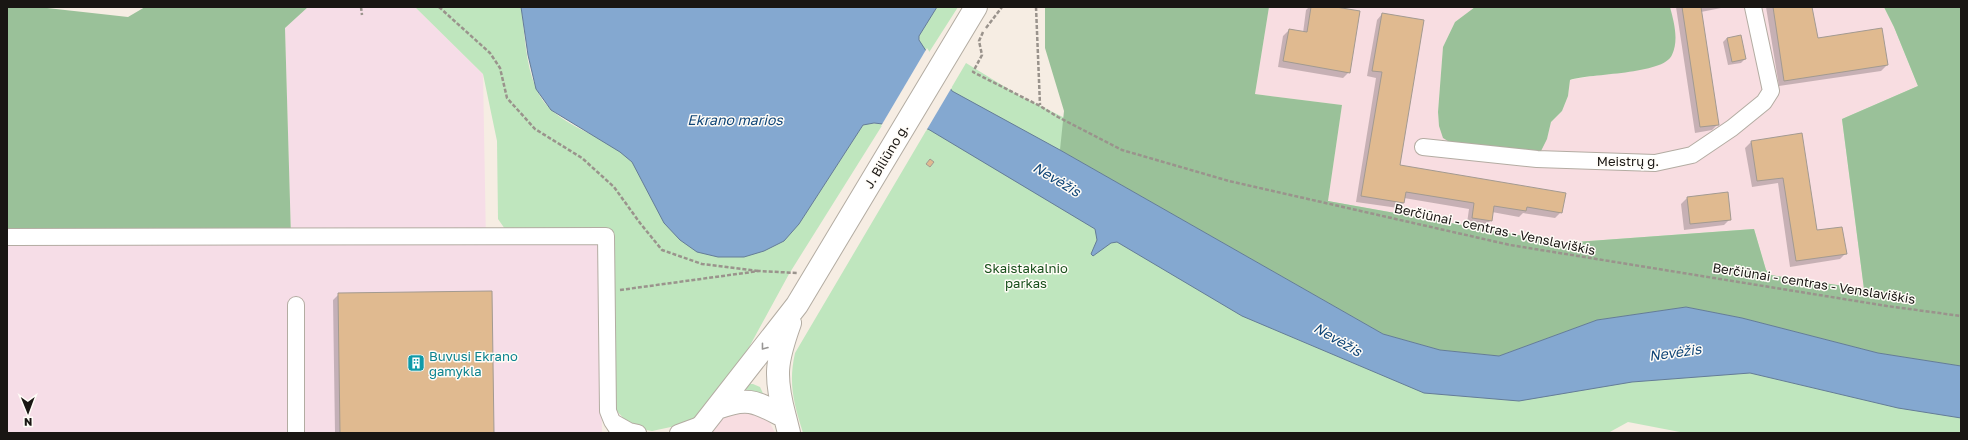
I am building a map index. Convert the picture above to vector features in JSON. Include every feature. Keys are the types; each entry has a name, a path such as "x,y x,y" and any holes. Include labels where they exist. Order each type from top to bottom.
{"main road":[{"name":"J. Biliūno g.","path":"706,421 797,305 976,7"},
{"name":"J. Biliūno g.","path":"787,425 779,395 777,366 782,345 797,305"},
{"path":"706,421 744,400 756,402 787,425"}],"street":[{"name":"Meistrų g.","path":"1423,147 1537,159 1640,163 1655,163 1692,155 1732,128 1764,102 1771,91 1753,7"},
{"path":"7,237 606,236 608,411 616,427 638,433"},
{"path":"296,305 296,433"},
{"path":"678,433 706,421"}],"path":[{"path":"361,7 362,15"},
{"path":"439,7 490,53 500,68 507,98 536,129 582,158 614,187 662,250 702,264 759,271 793,272 812,280"},
{"name":"Berčiūnai - centras - Venslaviškis","path":"1002,7 984,30 979,41 982,55 974,72 1122,150 1253,187 1510,245 1887,306 1961,316"},
{"path":"1036,7 1040,106"},
{"path":"606,291 759,271"}],"shaded area":[{"path":"308,7 415,7 483,74 486,243 599,244 602,433 7,433 7,237 291,237 285,28"},
{"path":"1269,7 1475,7 1455,22 1443,47 1438,112 1439,126 1547,139 1551,122 1562,111 1568,96 1570,80 1603,74 1672,56 1675,40 1674,25 1670,7 1884,7 1894,27 1918,86 1842,119 1864,289 1770,275 1766,270 1754,229 1562,243 1328,201 1342,105 1255,94"},
{"path":"733,408 767,417 775,433 707,433 723,412"}],"green space":[{"path":"7,7 38,7 128,17 145,7 308,7 285,28 291,237 7,237"},
{"path":"415,7 521,7 526,48 532,78 544,101 554,112 566,121 620,151 633,163 643,183 799,224 863,125 868,123 883,124 789,274 747,351 725,382 695,417 685,424 652,431 641,429 627,422 615,409 612,229 505,229 498,219 497,141 483,74"},
{"path":"937,7 958,7 928,54 920,43 919,36"},
{"path":"1045,7 1269,7 1255,94 1342,105 1328,201 1562,243 1754,229 1766,270 1770,275 1864,289 1842,119 1918,86 1894,27 1884,7 1961,7 1961,366 1878,353 1742,318 1686,307 1597,320 1499,356 1440,350 1383,334 1060,150 1064,111 1045,48"},
{"path":"1475,7 1670,7 1675,31 1674,49 1672,55 1666,62 1655,66 1641,70 1570,80 1568,96 1562,111 1551,122 1547,139 1540,153 1456,146 1443,138 1439,126 1438,112 1443,47 1455,22"},
{"name":"Skaistakalnio parkas","path":"1884,7 1961,7 1961,433 1685,433 1628,422 1608,433 803,433 797,413 792,384 795,353 966,63 1018,95 1071,121 1328,201 1562,243 1754,229 1766,270 1770,275 1864,289 1842,119 1918,86 1894,27"},
{"path":"750,384 760,387 767,402 736,397"}],"water":[{"path":"521,7 937,7 919,36 919,40 952,91 1060,150 1383,334 1440,350 1499,356 1597,320 1686,307 1742,318 1878,353 1961,366 1961,418 1898,408 1750,373 1632,382 1519,401 1424,393 1242,316 1117,242 1111,243 1093,256 1091,254 1097,240 1095,229 928,129 874,123 863,125 799,224 784,241 764,251 744,257 718,257 697,252 680,240 664,223 632,162 620,152 551,110 536,89 528,55"}],"pier":[{"path":"927,48 952,87 926,131 881,126"}],"building":[{"path":"1311,7 1336,7 1360,11 1350,73 1283,61 1289,29 1307,32"},
{"path":"1682,7 1701,7 1719,125 1700,127"},
{"path":"1773,7 1812,7 1818,38 1882,28 1888,65 1784,81"},
{"path":"1382,13 1424,20 1400,165 1566,193 1562,213 1527,207 1526,211 1494,206 1492,221 1472,218 1474,203 1406,192 1404,203 1361,196 1382,72 1372,71"},
{"path":"1741,35 1746,59 1732,62 1727,38"},
{"path":"1802,133 1817,230 1842,227 1847,254 1796,261 1783,178 1757,181 1751,141"},
{"path":"930,159 934,162 930,167 926,164"},
{"path":"1728,192 1731,220 1690,224 1687,197"},
{"name":"Buvusi Ekrano gamykla","path":"492,291 494,433 340,433 338,293"}],"place":[{"name":"Buvusi Ekrano gamykla","path":"416,363"}],"water label":[{"name":"Ekrano marios","path":"735,119"},
{"name":"Nevėžis","path":"1057,179"},
{"name":"Nevėžis","path":"1338,339"},
{"name":"Nevėžis","path":"1675,352"}]}
